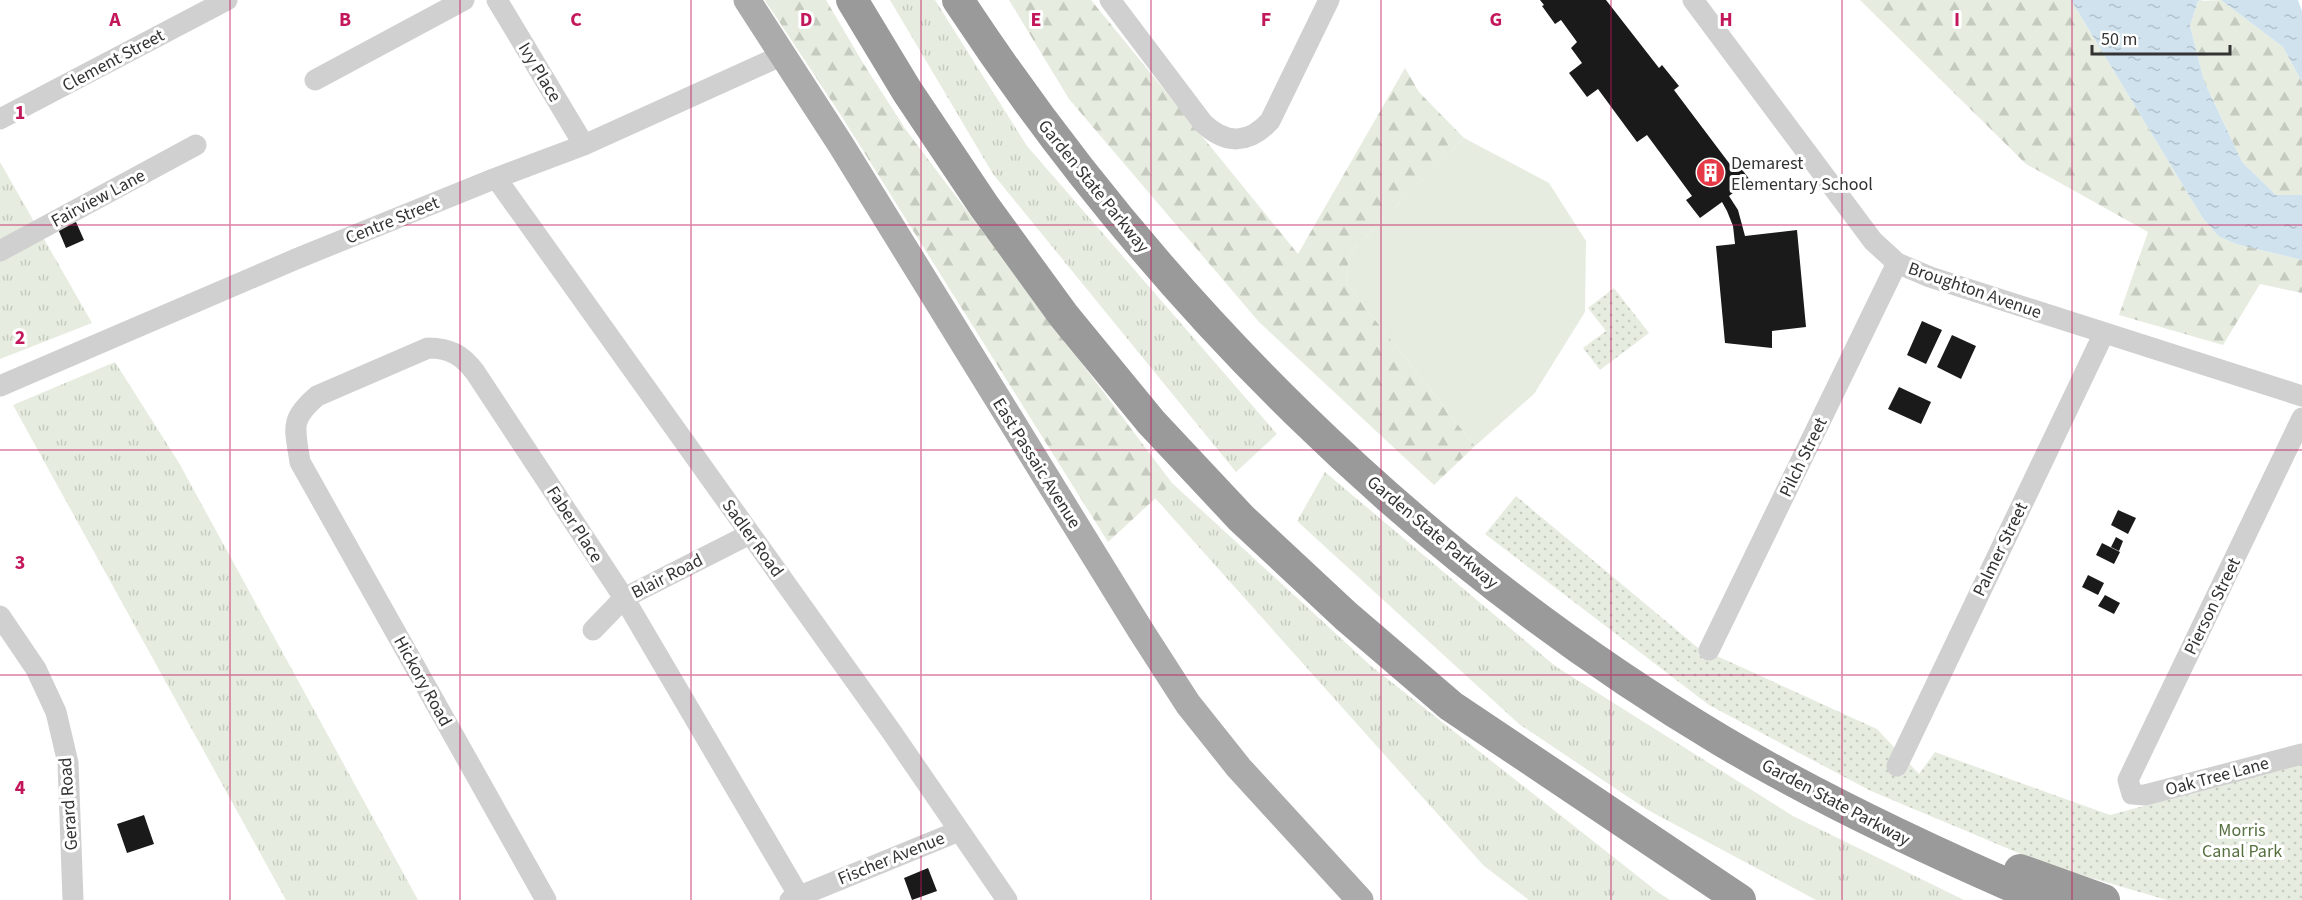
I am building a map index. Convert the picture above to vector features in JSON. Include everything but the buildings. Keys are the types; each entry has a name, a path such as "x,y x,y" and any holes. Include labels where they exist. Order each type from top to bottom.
{"highway":[{"path":"852,0 907,91 1057,307 1151,422 1241,518 1346,616 1451,706 1733,897"},
{"name":"Garden State Parkway","path":"958,0 1060,146 1143,248 1231,347 1322,437 1412,517 1502,591 1609,668 1721,741 1837,805 1958,864 2044,900"},
{"path":"1837,805 2104,900"}],"main road":[{"name":"East Passaic Avenue","path":"747,0 1188,704 1239,768 1360,900"}],"street":[{"name":"Clement Street","path":"0,119 227,0"},
{"path":"315,80 464,0"},
{"name":"Ivy Place","path":"496,0 584,145"},
{"path":"1110,0 1200,119 1213,132 1237,139 1250,137 1270,121 1329,0"},
{"name":"Broughton Avenue","path":"1693,0 1873,241 1897,263 1930,278 2302,396"},
{"name":"Centre Street","path":"0,386 296,259 584,145 783,55"},
{"name":"Fairview Lane","path":"0,251 196,145"},
{"name":"Sadler Road","path":"496,178 1007,900"},
{"name":"Pilch Street","path":"1709,650 1897,263"},
{"name":"Palmer Street","path":"1897,766 2104,333"},
{"name":"Faber Place","path":"300,462 296,421 303,408 317,396 416,351 428,348 442,348 455,352 467,361 624,598 795,898"},
{"name":"Pierson Street","path":"2132,794 2128,780 2302,418"},
{"name":"Hickory Road","path":"300,462 546,900"},
{"name":"Blair Road","path":"593,630 624,598 750,534"},
{"name":"Gerard Road","path":"0,616 36,669 56,712 68,763 74,900"},
{"name":"Oak Tree Lane","path":"2132,794 2145,795 2302,754"},
{"name":"Fischer Avenue","path":"795,898 959,831"}],"green space":[{"path":"765,0 826,0 906,130 1172,483 1108,542 842,117"},
{"path":"890,0 935,0 1027,146 1277,434 1236,472 993,174"},
{"path":"1009,0 1091,0 1298,254 1405,68 1419,92 1464,138 1350,253 1346,283 1475,446 1434,485 1259,322 1069,99"},
{"path":"1860,0 2071,0 2202,217 2218,236 2236,244 2302,260 2302,293 2260,284 2223,345 2119,315 2148,232 2026,164"},
{"path":"2221,0 2283,47 2302,82 2302,195 2276,195 2242,162 2204,81 2190,26 2198,1"},
{"path":"1464,138 1549,183 1586,241 1585,312 1534,394 1475,446 1346,283 1350,253"},
{"path":"0,162 92,323 0,359"},
{"path":"1614,288 1649,333 1600,370 1583,348 1606,331 1588,308"},
{"path":"115,362 179,463 418,900 286,900 13,405"},
{"path":"1325,472 1555,666 1793,816 1964,900 1816,900 1646,809 1519,724 1297,521"},
{"path":"1172,483 1371,666 1670,900 1529,900 1484,866 1155,498"},
{"name":"Morris Canal Park","path":"1516,496 1697,647 1877,729 1919,774 1935,752 2110,815 2302,764 2302,900 2167,900 2047,865 1871,791 1709,705 1485,534"}],"water":[{"path":"2071,0 2204,0 2198,1 2190,26 2204,81 2242,162 2276,195 2302,195 2302,260 2236,244 2218,236 2202,217"},
{"path":"2221,0 2298,0 2302,11 2302,82 2283,47"}],"place":[{"name":"Demarest Elementary School","path":"1710,173"}]}
